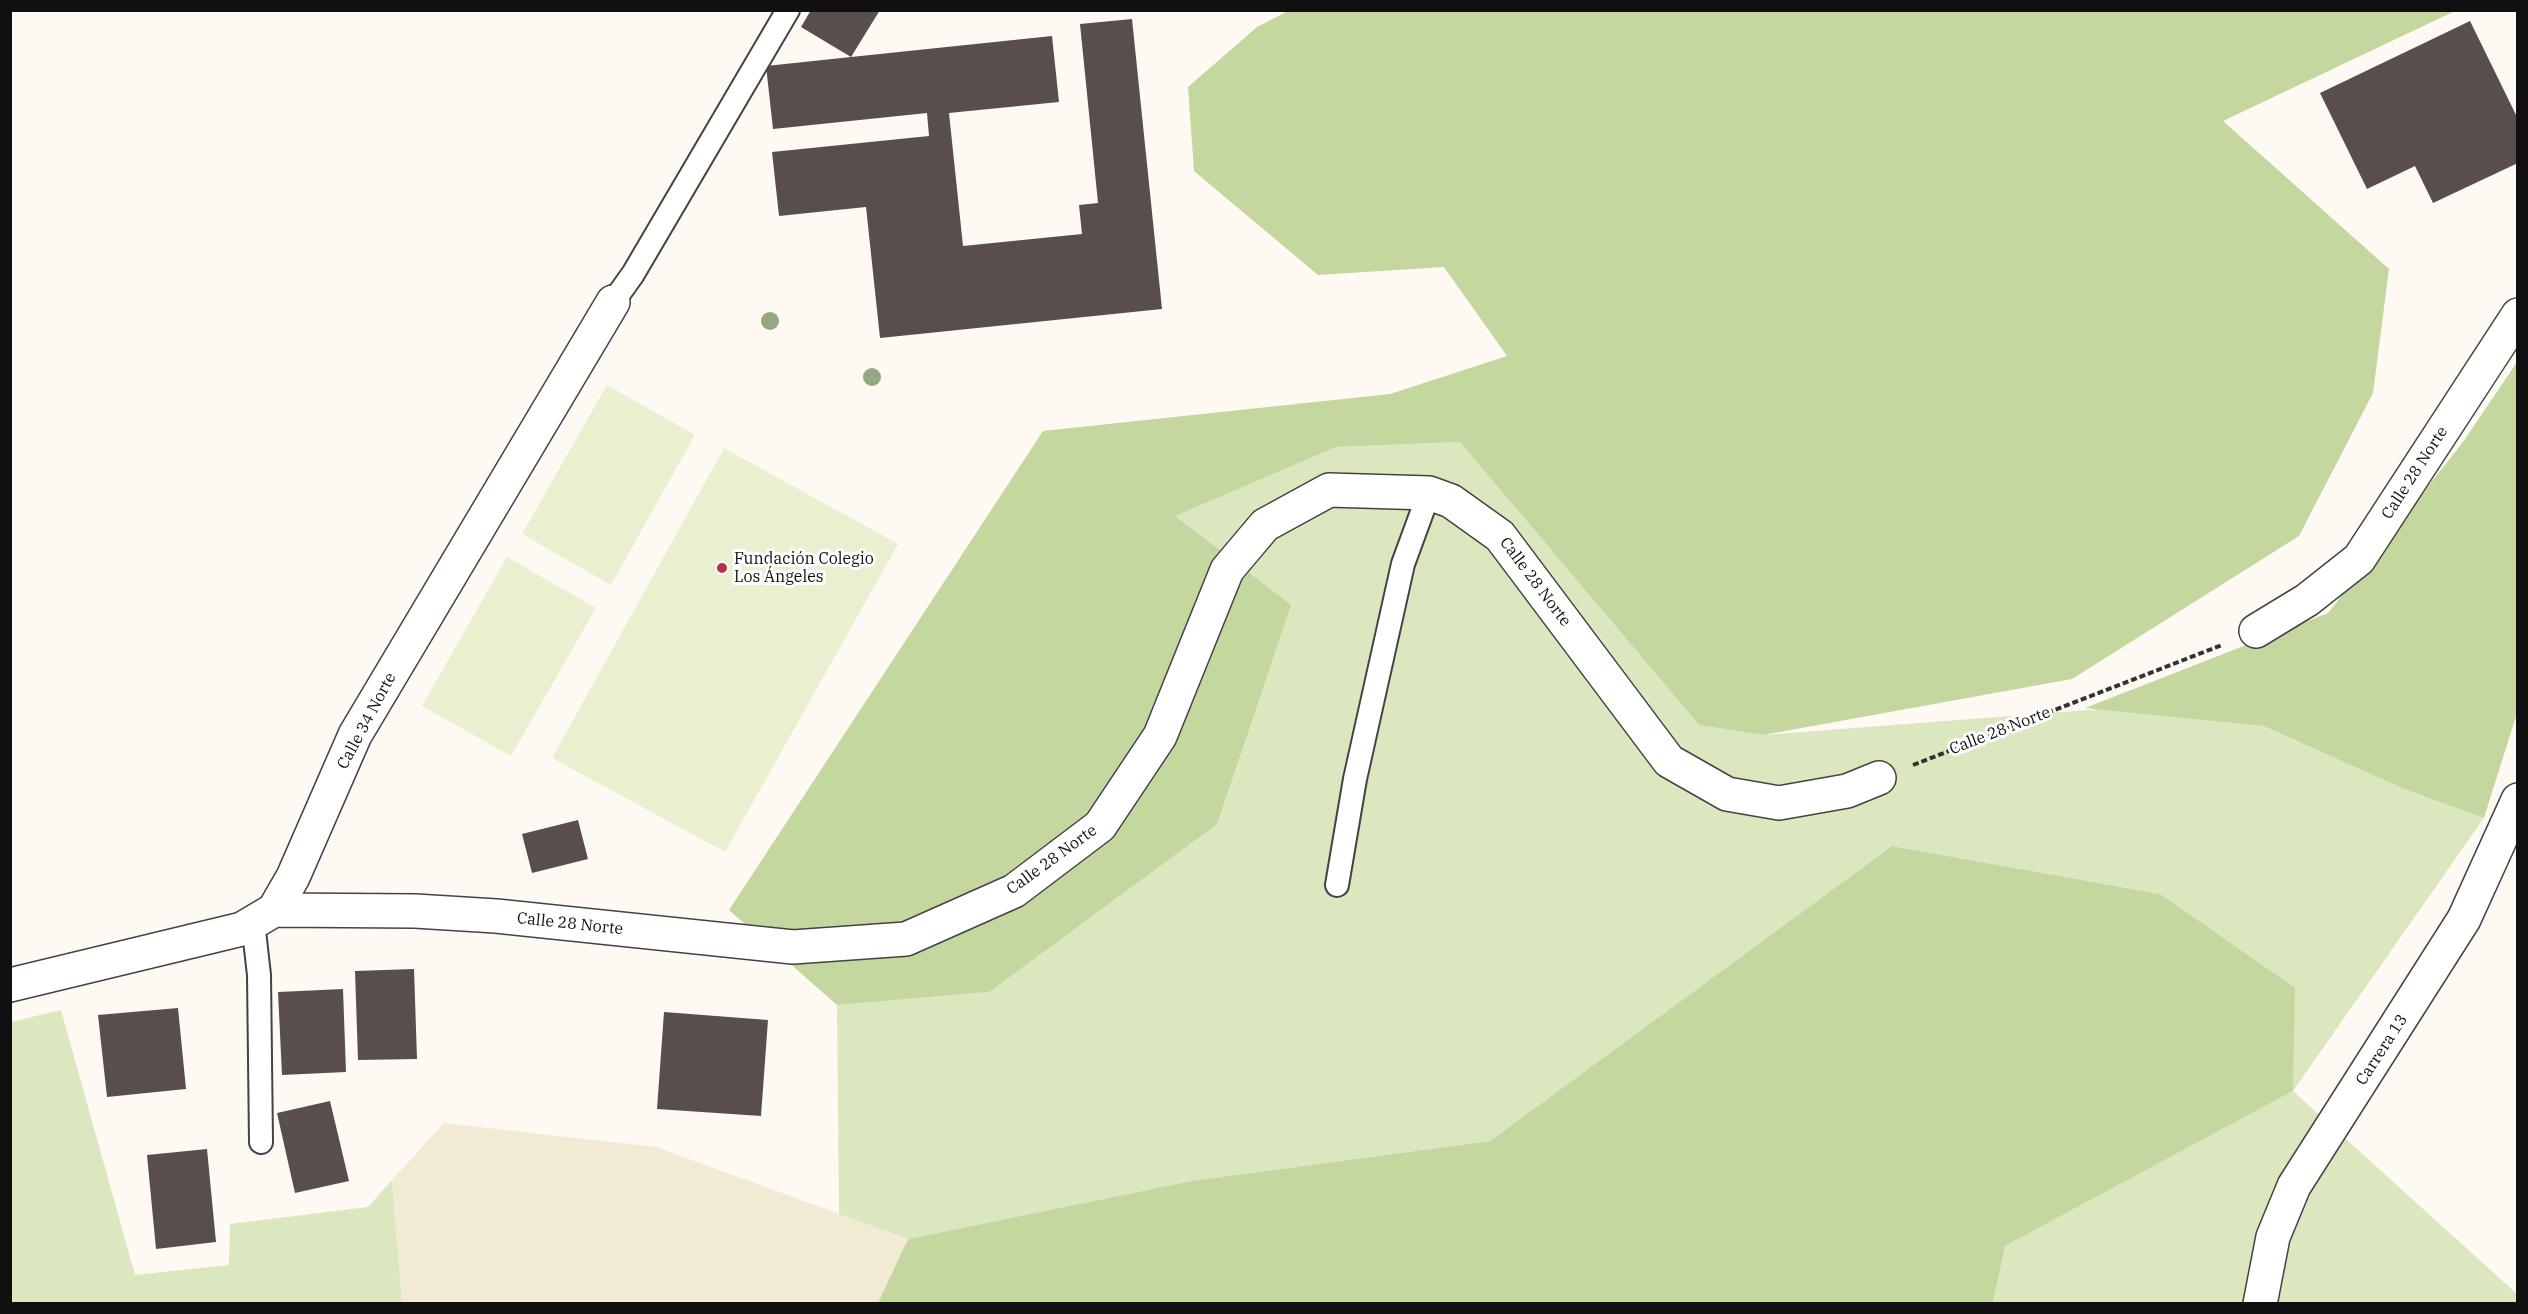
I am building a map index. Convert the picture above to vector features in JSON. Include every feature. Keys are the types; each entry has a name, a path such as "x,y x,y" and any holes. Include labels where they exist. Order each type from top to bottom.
{"street":[{"name":"Calle 34 Norte","path":"264,916 293,877 356,735 614,302"},
{"name":"Calle 28 Norte","path":"2256,631 2307,600 2359,559 2517,315"},
{"name":"Calle 28 Norte","path":"264,916 415,911 496,916 793,947 906,939 1014,891 1100,826 1160,736 1227,570 1265,525 1329,490 1430,493 1451,501 1500,536 1669,760 1728,794 1779,803 1847,791 1878,778"},
{"name":"Carrera 13","path":"2260,1304 2273,1237 2294,1186 2463,919 2517,800"},
{"path":"10,985 242,929 264,916"}],"lane":[{"path":"614,302 633,274 788,10"},
{"path":"1337,885 1355,779 1403,564 1430,493"},
{"path":"261,1142 260,975 264,916"}],"path":[{"name":"Calle 28 Norte","path":"1878,778 2256,631"}],"shaded area":[{"path":"444,1123 656,1147 908,1239 878,1303 402,1303 392,1180"}],"green space":[{"path":"1288,11 2455,11 2223,121 2389,269 2373,393 2299,536 2072,679 1763,735 1699,725 1460,442 1336,447 1175,516 1291,605 1217,824 989,992 837,1005 729,910 1043,431 1390,394 1507,356 1444,267 1318,275 1194,171 1188,87 1257,27"},
{"path":"2517,362 2517,713 2484,818 2404,789 2263,726 2085,708 2328,613 2463,442"},
{"path":"607,385 695,435 611,585 522,534"},
{"path":"1460,442 1699,725 1763,735 2101,709 2262,726 2404,789 2484,818 2293,1091 2160,894 1892,846 1490,1141 1191,1181 908,1239 839,1214 837,1005 989,992 1174,516 1336,447"},
{"path":"724,448 898,544 725,852 552,758"},
{"path":"507,557 596,608 511,756 422,706"},
{"path":"1892,846 2160,894 2295,988 2293,1091 2005,1246 1993,1303 878,1303 908,1239 1191,1181 1490,1141"},
{"path":"61,1010 135,1275 229,1265 230,1224 368,1207 392,1180 402,1303 11,1303 11,1022"},
{"path":"2293,1091 2517,1294 2516,1304 1993,1303 2005,1246"}],"building":[{"path":"811,10 880,10 851,57 801,27"},
{"path":"1132,19 1162,309 880,338 866,207 779,216 772,152 929,136 927,113 773,129 766,66 1052,36 1059,102 949,113 963,246 1082,234 1079,205 1098,203 1080,24"},
{"path":"2470,21 2518,119 2518,163 2433,203 2415,166 2367,189 2320,93"},
{"path":"578,820 588,859 532,873 522,834"},
{"path":"414,969 417,1059 358,1060 355,971"},
{"path":"343,989 346,1072 282,1075 278,992"},
{"path":"178,1008 186,1089 107,1097 98,1015"},
{"path":"664,1012 768,1020 761,1116 657,1109"},
{"path":"330,1101 349,1181 295,1193 277,1113"},
{"path":"207,1149 216,1242 156,1249 147,1155"}],"place":[{"name":"Fundación Colegio Los Ángeles","path":"722,568"}]}
